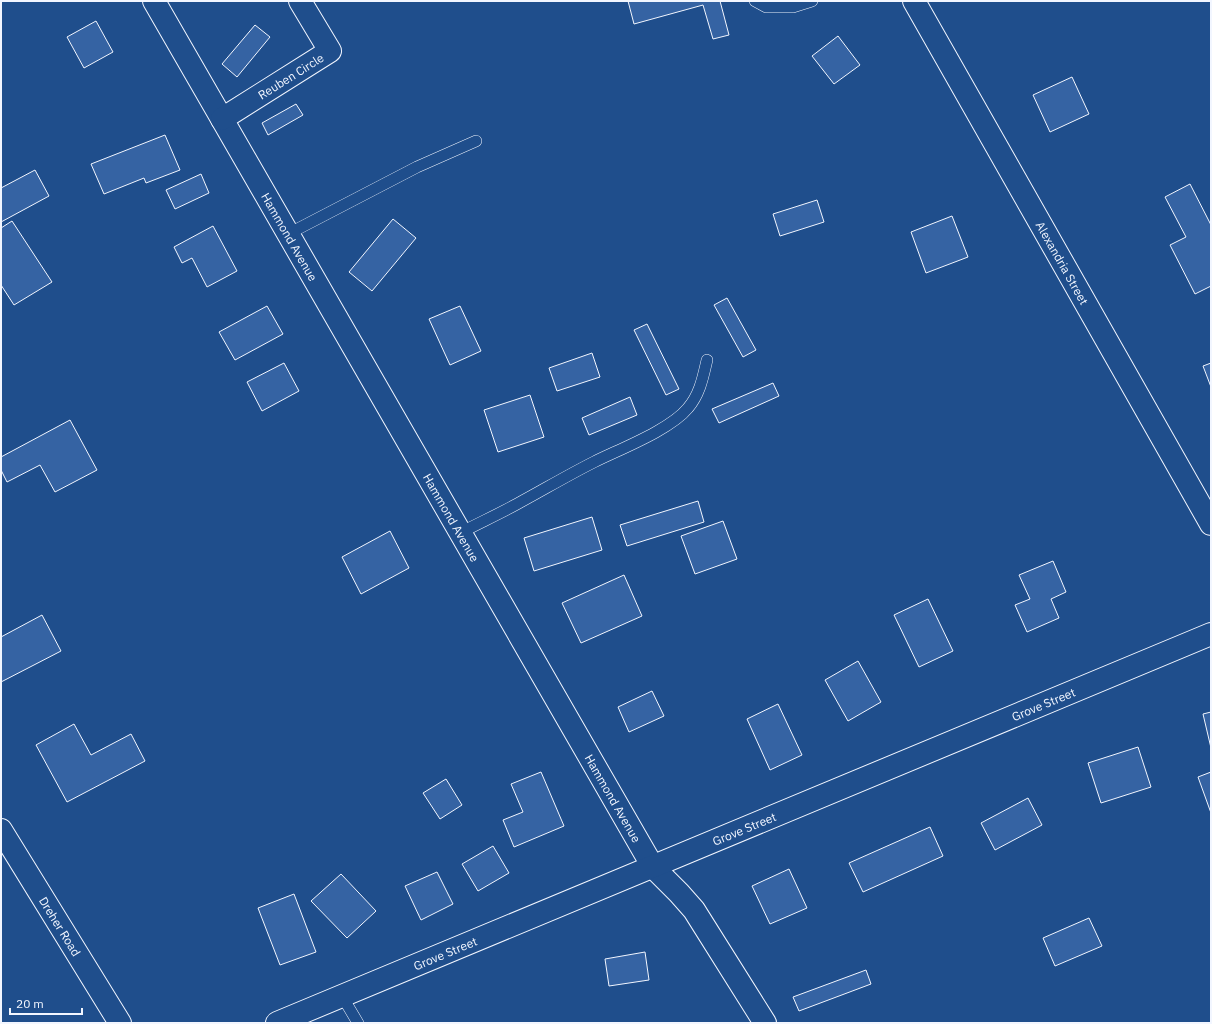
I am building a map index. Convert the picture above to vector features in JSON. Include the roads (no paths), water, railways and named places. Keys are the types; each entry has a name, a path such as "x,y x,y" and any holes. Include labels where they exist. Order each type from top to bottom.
{"street":[{"name":"Hammond Avenue","path":"154,1 653,867 694,910 765,1023"},
{"name":"Reuben Circle","path":"222,119 330,51 300,1"},
{"name":"Alexandria Street","path":"914,1 1211,524"},
{"name":"Grove Street","path":"277,1023 1211,634"},
{"name":"Dreher Road","path":"1,830 120,1023"}],"lane":[{"path":"755,1 766,7 793,7 812,1"},
{"path":"288,234 417,167 476,140"},
{"path":"460,533 518,504 555,482 636,442 666,425 688,409 694,400 703,380 707,360"},
{"path":"342,996 358,1023"}]}
